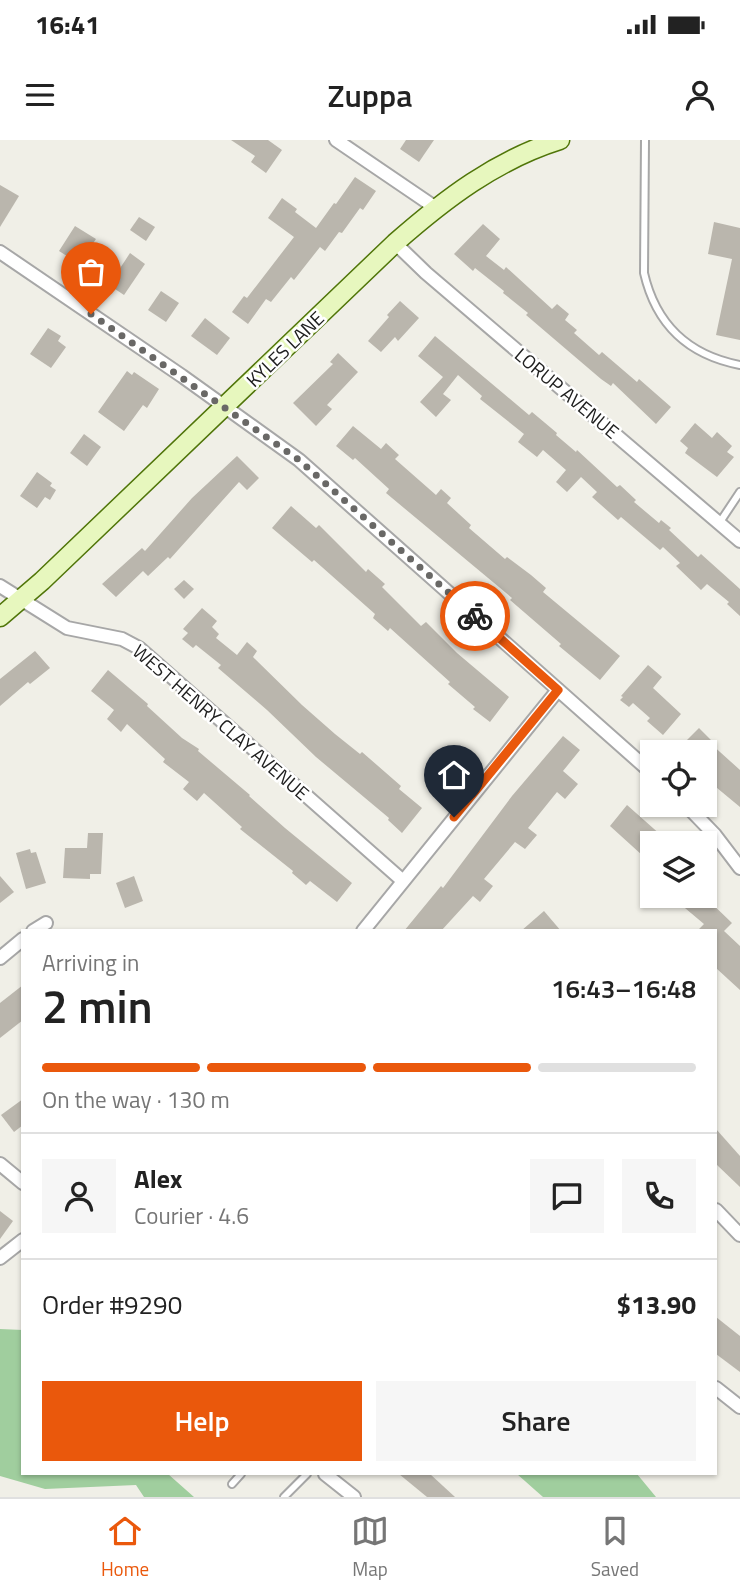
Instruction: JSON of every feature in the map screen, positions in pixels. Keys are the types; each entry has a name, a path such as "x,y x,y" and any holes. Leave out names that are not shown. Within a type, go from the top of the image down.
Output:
{"main road":[{"name":"KYLES LANE","path":"0,617 42,581 395,243 436,208 493,169 560,140"}],"street":[{"path":"336,140 436,208"},
{"name":"LORUP AVENUE","path":"395,243 426,273 740,541"},
{"path":"0,252 182,376 299,460 640,763"},
{"name":"WEST HENRY CLAY AVENUE","path":"0,586 67,628 122,639 139,648 403,881"},
{"path":"365,929 558,690"},
{"path":"698,817 740,868"},
{"path":"36,929 46,923"},
{"path":"0,958 21,941"},
{"path":"0,1164 21,1181"},
{"path":"717,1211 740,1235"},
{"path":"0,1258 21,1242"},
{"path":"717,1389 740,1408"},
{"path":"326,1475 354,1497"}],"lane":[{"path":"645,140 643,273 648,290 659,313 682,341 705,356 740,366"},
{"path":"719,523 740,492"},
{"path":"232,1484 240,1475"},
{"path":"284,1497 306,1475"}],"green space":[{"path":"0,1329 21,1330 21,1475 169,1475 194,1497 144,1497 136,1485 45,1489 0,1476"},
{"path":"518,1475 638,1475 656,1497 543,1497"}],"building":[{"path":"231,140 268,140 282,150 266,173 251,162 255,156"},
{"path":"406,140 434,140 419,162 400,149"},
{"path":"355,177 376,191 363,210 360,208 325,251 320,247 294,280 291,277 271,302 266,299 248,324 232,312 244,296 247,298 294,237 268,218 282,198 316,228"},
{"path":"0,185 19,196 0,227"},
{"path":"139,217 155,227 146,241 130,230"},
{"path":"714,222 740,228 740,340 716,335 732,259 708,254"},
{"path":"483,224 500,239 486,256 504,270 506,267 552,309 557,304 569,314 565,320 577,330 574,333 599,355 602,352 637,382 639,379 671,407 656,424 613,383 611,386 601,379 526,315 528,313 503,293 504,291 475,268 473,271 454,254"},
{"path":"75,226 96,239 89,249 94,252 91,256 96,259 89,270 59,251"},
{"path":"130,253 145,264 124,295 109,285"},
{"path":"161,291 179,303 166,322 148,310"},
{"path":"400,301 419,318 398,341 395,337 381,352 368,341"},
{"path":"205,318 230,338 217,355 191,336"},
{"path":"48,328 61,336 58,341 66,347 51,368 30,354"},
{"path":"435,336 529,415 532,412 617,487 620,485 636,500 634,502 659,523 661,520 671,528 669,530 698,557 701,554 740,589 740,616 727,604 729,602 707,584 701,590 676,566 680,563 663,547 660,550 621,517 618,520 592,497 597,492 581,477 567,492 556,482 566,470 543,450 537,457 518,442 524,434 480,399 482,396 458,375 443,394 451,400 436,417 420,402 443,377 418,356"},
{"path":"338,353 358,372 327,405 332,409 316,426 293,403 333,364 330,362"},
{"path":"127,371 132,375 134,372 159,389 147,408 143,405 124,431 98,412"},
{"path":"695,423 712,438 717,432 732,446 727,452 734,457 717,477 685,453 688,448 680,441"},
{"path":"353,426 381,449 386,443 399,455 395,459 436,495 441,489 451,498 447,503 471,525 469,528 505,559 507,557 531,575 546,588 543,592 620,656 600,680 559,646 561,644 510,600 512,598 386,493 389,489 355,458 353,460 336,446"},
{"path":"84,434 101,447 87,466 70,453"},
{"path":"237,456 259,478 247,490 239,482 170,559 168,557 148,576 143,571 116,597 102,584 142,548 145,551 192,498"},
{"path":"37,472 52,483 50,486 56,490 50,500 45,497 37,508 20,496"},
{"path":"291,506 316,528 319,525 366,572 368,569 385,584 382,587 421,626 426,622 457,653 509,697 490,722 473,709 475,707 448,684 450,682 390,628 388,631 373,618 375,614 314,560 312,562 272,528"},
{"path":"184,580 194,589 184,599 174,589"},
{"path":"202,608 217,621 212,627 219,634 216,638 237,655 247,642 257,651 253,657 302,705 360,754 362,752 422,808 402,833 389,818 316,757 218,668 221,665 196,645 193,648 182,639 188,633 183,629"},
{"path":"35,651 50,668 30,684 28,682 0,706 0,679"},
{"path":"648,665 662,677 653,688 681,714 663,735 647,721 650,718 633,703 629,707 620,700"},
{"path":"108,670 285,828 352,883 337,902 310,881 306,885 293,871 240,829 242,827 204,793 197,801 183,789 189,782 163,762 165,759 127,724 121,732 107,719 114,710 91,691"},
{"path":"699,728 711,740 687,740"},
{"path":"563,736 580,750 563,771 578,784 565,799 557,792 528,828 537,835 525,849 515,842 484,879 493,886 480,902 473,896 443,929 406,929 441,886 443,888 512,796"},
{"path":"717,749 740,770 740,807 717,788"},
{"path":"627,805 656,831 640,831 640,853 610,826"},
{"path":"88,833 103,833 101,874 90,874 90,879 63,878 65,848 87,848"},
{"path":"30,849 31,853 36,852 46,883 26,889 16,853"},
{"path":"0,876 14,892 0,903"},
{"path":"134,876 143,901 125,908 116,883"},
{"path":"685,908 716,908 732,923 724,931 740,946 740,990 717,969 717,929 699,929 704,924"},
{"path":"544,911 559,929 523,929"},
{"path":"21,987 21,1022 0,1038 0,1003"},
{"path":"21,1100 21,1127 14,1132 1,1115"},
{"path":"717,1130 740,1156 740,1187 717,1165"},
{"path":"0,1211 13,1221 0,1239"},
{"path":"717,1318 740,1336 740,1372 717,1355"},
{"path":"400,1475 431,1475 455,1497 427,1497"}],"way so far":[{"path":"91,314 299,460 475,616"}],"route":[{"path":"454,817 558,690 475,616"}]}
